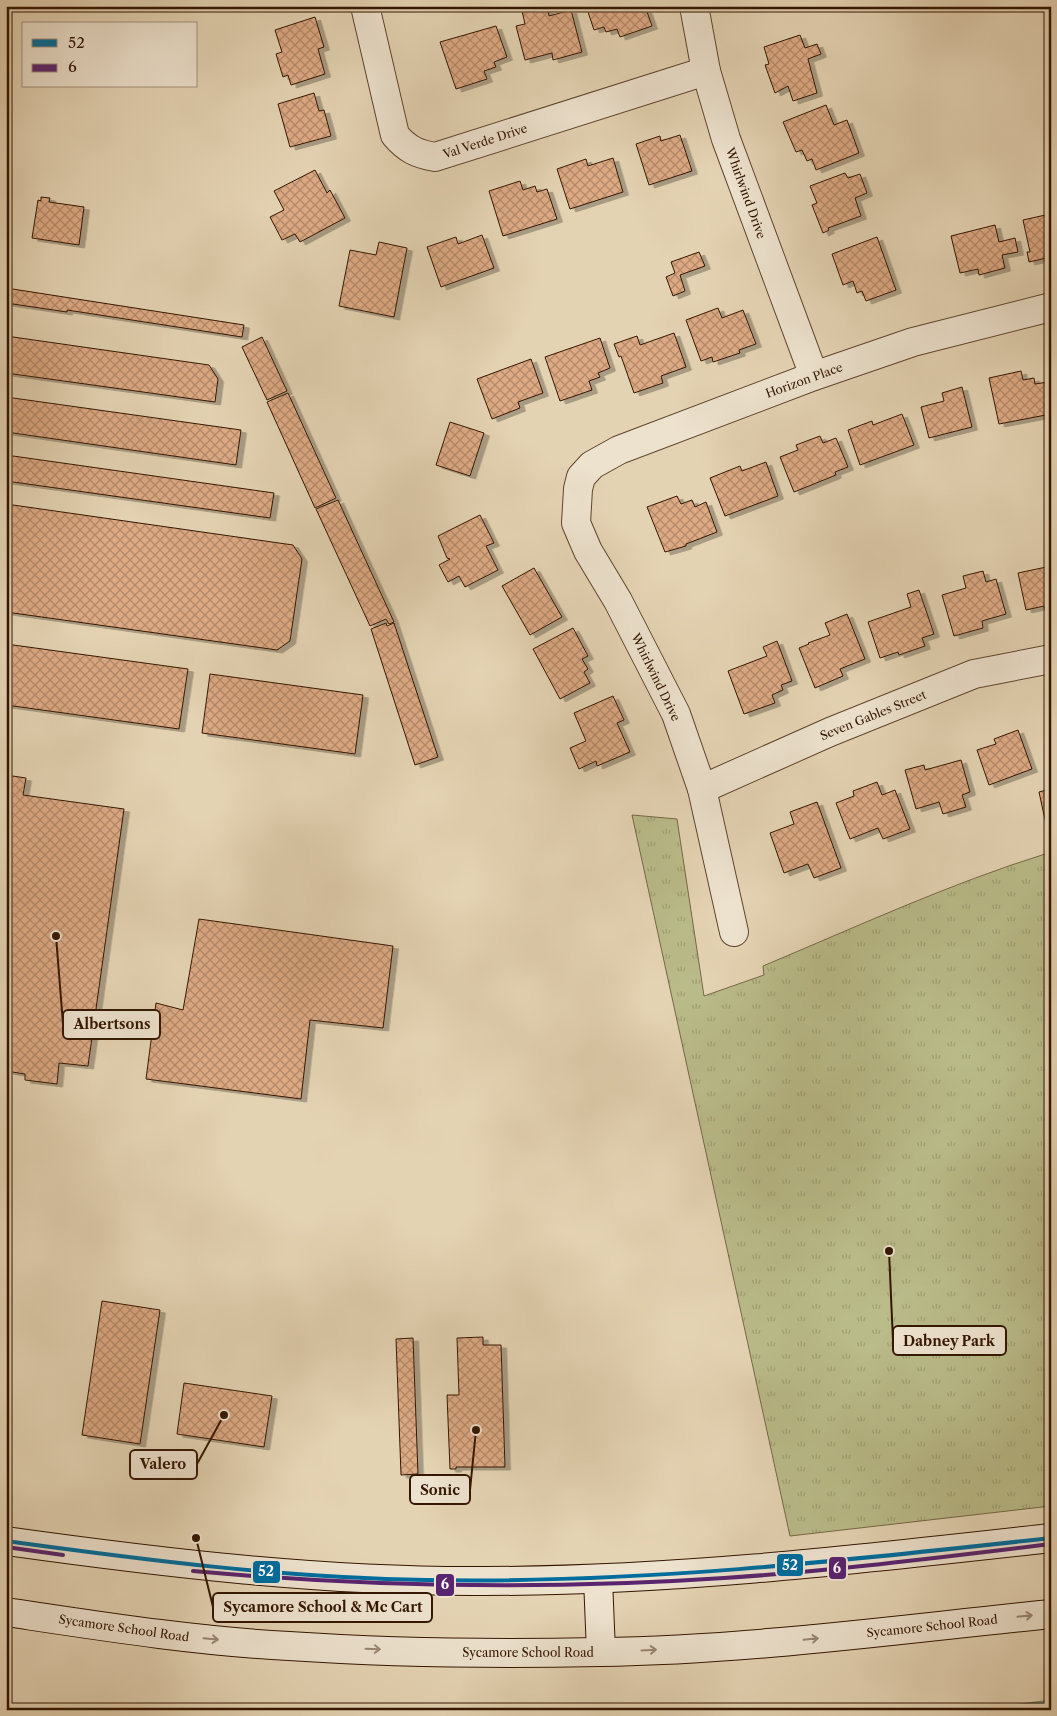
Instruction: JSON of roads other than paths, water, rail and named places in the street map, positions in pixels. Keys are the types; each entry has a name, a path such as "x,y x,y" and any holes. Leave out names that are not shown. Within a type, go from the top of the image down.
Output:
{"street":[{"name":"Val Verde Drive","path":"365,6 395,136 406,148 419,154 435,157 706,71"},
{"name":"Whirlwind Drive","path":"694,6 706,71 726,139 814,376"},
{"name":"Horizon Place","path":"578,490 581,476 592,465 620,450 814,376 913,342 1051,307"},
{"name":"Whirlwind Drive","path":"578,490 576,523 588,551 618,601 676,714 702,789 734,932"},
{"name":"Seven Gables Street","path":"702,789 830,732 974,674 1051,659"},
{"path":"6,1541 143,1559 260,1571 482,1582 598,1579 807,1565 1051,1538"},
{"path":"598,1579 600,1652"},
{"name":"Sycamore School Road","path":"6,1612 189,1637 288,1646 407,1650 600,1652 788,1641 1051,1614"}],"place":[{"name":"Albertsons","path":"56,936"},
{"name":"Dabney Park","path":"889,1251"},
{"name":"Valero","path":"224,1415"},
{"name":"Sonic","path":"476,1430"},
{"name":"Sycamore School & Mc Cart","path":"196,1538"}]}
